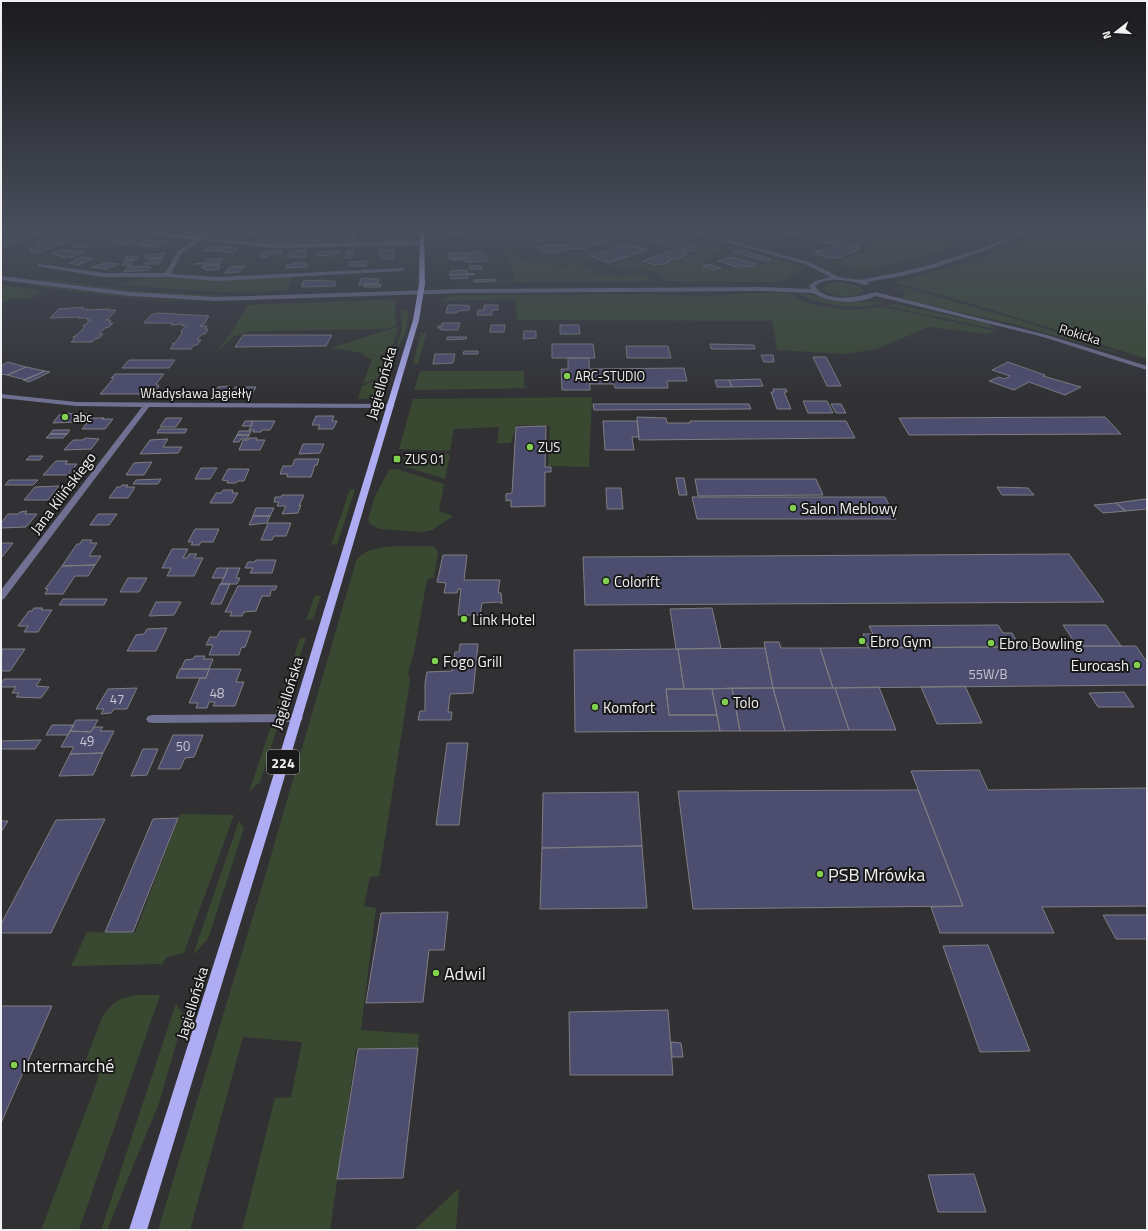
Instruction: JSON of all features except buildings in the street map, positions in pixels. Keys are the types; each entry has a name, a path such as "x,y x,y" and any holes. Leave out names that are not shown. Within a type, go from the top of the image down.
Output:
{"main road":[{"name":"Jagiellońska","path":"138,1230 297,718 416,320 422,287"}],"street":[{"path":"77,287 130,294 208,299 422,292 813,289 829,297 850,300 868,298 873,289 876,287"},
{"name":"Rokicka","path":"873,289 912,304"},
{"name":"Rokicka","path":"868,298 912,304 1035,333 1147,368"},
{"name":"Władysława Jagiełły","path":"1,396 69,404 391,406"},
{"name":"Jana Kilińskiego","path":"1,597 147,405"},
{"path":"152,719 297,718"}],"green space":[{"path":"1,287 19,287 44,291 31,299 13,298 1,303"},
{"path":"44,287 60,287 151,299 118,296"},
{"path":"97,287 112,287 148,292 237,296 189,297"},
{"path":"153,287 288,287 287,291 217,292"},
{"path":"823,287 860,287 863,292 853,296 837,296 823,289"},
{"path":"901,287 1022,321 1131,357 1021,326 902,299 905,294"},
{"path":"914,287 1147,287 1147,359 990,309"},
{"path":"798,292 837,301 884,302 864,307 841,306 808,298 799,294"},
{"path":"747,293 788,293 805,302 820,306 850,310 884,307 995,331 988,334 929,327 877,349 845,354 777,350 772,321 517,320 516,299 440,301 451,296 465,295 645,294 711,296"},
{"path":"151,299 205,301 183,301"},
{"path":"377,300 395,301 396,326 385,329 250,331 232,337 222,348 218,349 232,332 248,305"},
{"path":"894,304 986,323 996,328 886,306"},
{"path":"408,309 406,330 403,339 396,349 402,329 401,310"},
{"path":"397,327 398,330 388,358 365,354 388,359 384,370 385,375 363,384 372,359 363,355 364,353 331,348"},
{"path":"427,332 418,364 413,363 421,333"},
{"path":"420,371 524,371 524,387 533,388 414,390"},
{"path":"386,376 386,383 383,393 375,397 358,399 362,386"},
{"path":"592,397 589,467 548,466 550,426 516,425 511,443 497,443 499,427 454,429 450,451 399,449 413,399"},
{"path":"405,453 450,454 445,479 403,466"},
{"path":"397,469 444,484 439,511 453,516 432,530 423,532 380,529 370,524 368,520 374,498 389,470"},
{"path":"350,489 355,490 337,544 331,545"},
{"path":"391,546 434,546 438,552 434,577 427,580 414,652 408,673 410,681 379,876 370,877 364,906 376,908 361,1030 419,1034 418,1047 356,1049 330,1230 242,1230 275,1098 291,1097 302,1042 243,1037 190,1230 158,1230 266,873 356,561 370,550 380,548"},
{"path":"315,595 321,596 313,619 306,620"},
{"path":"300,638 306,638 296,668 290,669"},
{"path":"286,682 291,682 291,684 283,710 280,713 275,712"},
{"path":"272,723 277,723 278,725 260,782 249,792"},
{"path":"180,814 234,815 184,953 167,957 162,964 71,966 87,932 135,933"},
{"path":"239,821 244,828 208,939 193,955"},
{"path":"135,995 160,995 79,1230 41,1230 99,1076 83,1067 102,1017 113,1004 121,999"},
{"path":"176,1003 184,1017 159,1103 107,1230 101,1230"},
{"path":"459,1188 456,1230 414,1230"}],"place":[{"name":"ARC-STUDIO","path":"567,376"},
{"name":"abc","path":"65,417"},
{"name":"ZUS","path":"530,447"},
{"name":"ZUS 01","path":"397,459"},
{"name":"Salon Meblowy","path":"793,508"},
{"name":"Colorift","path":"606,581"},
{"name":"Link Hotel","path":"464,619"},
{"name":"Ebro Gym","path":"862,641"},
{"name":"Ebro Bowling","path":"991,643"},
{"name":"Fogo Grill","path":"435,661"},
{"name":"Eurocash","path":"1137,665"},
{"name":"Tolo","path":"725,702"},
{"name":"Komfort","path":"595,707"},
{"name":"PSB Mrówka","path":"820,874"},
{"name":"Adwil","path":"436,973"},
{"name":"Intermarché","path":"14,1065"}]}
